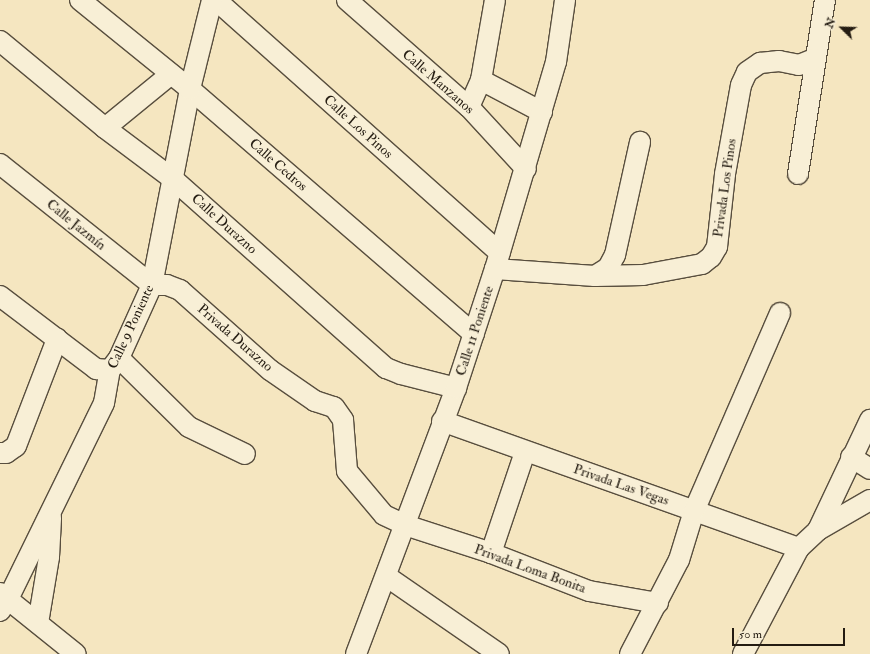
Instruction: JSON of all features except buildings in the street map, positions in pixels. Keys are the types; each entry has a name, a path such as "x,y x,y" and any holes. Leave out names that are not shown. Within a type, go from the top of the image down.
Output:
{"street":[{"name":"Calle Cedros","path":"80,0 190,89 474,334"},
{"name":"Calle 9 Poniente","path":"3,601 51,510 104,403 114,364 152,286 190,89 212,0"},
{"name":"Calle Los Pinos","path":"216,0 498,261"},
{"name":"Calle Manzanos","path":"347,0 469,107 526,169"},
{"path":"469,107 481,80 495,0"},
{"name":"Calle 11 Poniente","path":"356,654 442,421 456,388 498,261 556,62 565,0"},
{"path":"798,174 824,0"},
{"name":"Calle Durazno","path":"0,41 105,128 173,179 386,368 456,388"},
{"name":"Privada Los Pinos","path":"498,261 595,276 643,275 702,264 711,257 717,247 725,174 741,86 747,72 760,62 779,61 799,65 814,59"},
{"path":"105,128 171,74"},
{"path":"481,80 542,112"},
{"path":"595,276 608,268 615,255 640,142"},
{"name":"Calle Jazmín","path":"0,164 152,286"},
{"name":"Privada Durazno","path":"152,286 167,285 180,290 270,370 315,401 334,407 343,420 347,471 384,515 404,526"},
{"path":"0,296 96,369 114,364 189,428 244,454"},
{"path":"630,654 658,603 679,560 694,511 780,313"},
{"path":"0,453 6,453 16,446 57,339"},
{"path":"818,530 851,457 870,420"},
{"name":"Privada Las Vegas","path":"442,421 525,452 799,548"},
{"path":"490,554 525,452"},
{"path":"851,457 870,469"},
{"path":"743,654 799,548 818,530 870,500"},
{"path":"38,623 49,557 51,510"},
{"name":"Privada Loma Bonita","path":"404,526 490,554 589,591 658,603"},
{"path":"386,576 499,654"},
{"path":"3,601 38,623 56,647 76,654"}]}
